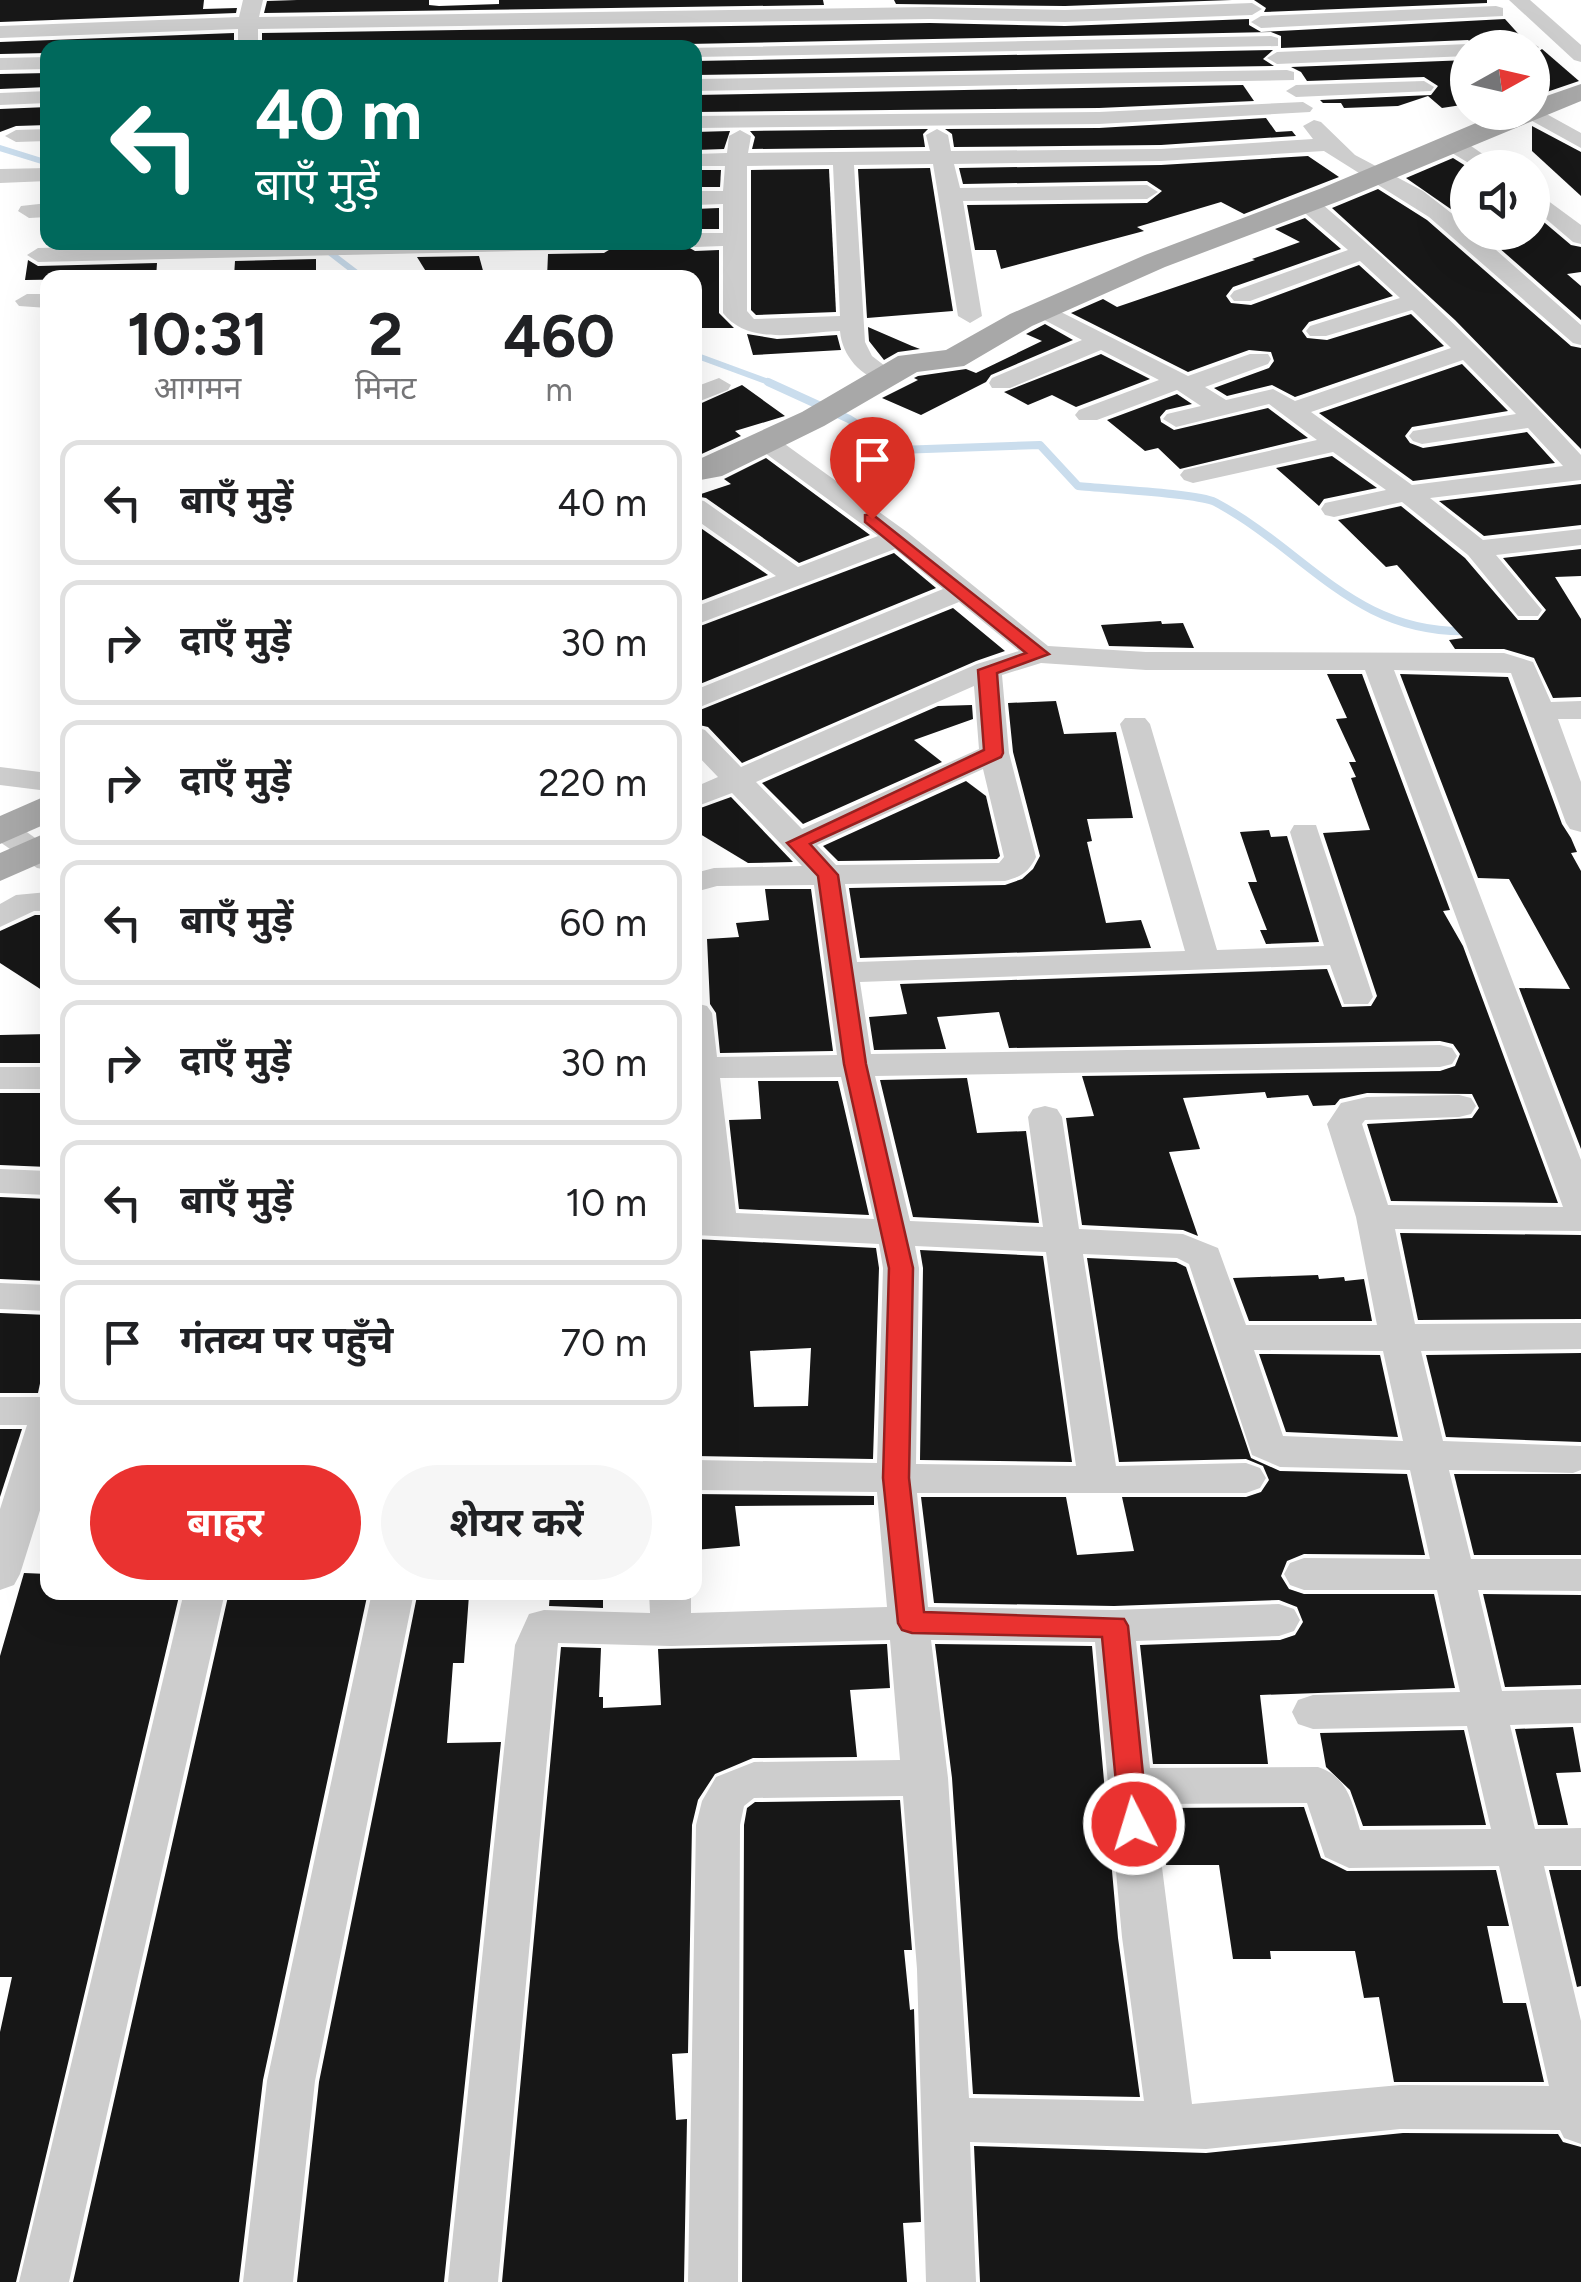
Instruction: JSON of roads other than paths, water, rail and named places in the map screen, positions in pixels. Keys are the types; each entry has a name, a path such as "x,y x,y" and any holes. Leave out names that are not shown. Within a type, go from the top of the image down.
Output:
{"main road":[{"path":"1550,80 1581,71"},
{"path":"1550,104 1581,92"},
{"path":"898,370 919,343 1039,284 1336,153 1450,114"},
{"path":"702,474 813,419 898,370 953,359 1043,310 1155,261 1482,130"},
{"path":"22,848 40,820"}],"street":[{"path":"248,40 252,0"},
{"path":"1519,0 1581,56"},
{"path":"0,32 744,8 929,6 1065,16 1274,51 1424,86"},
{"path":"929,6 936,82 933,119 951,196 953,325"},
{"path":"744,8 740,49 742,122 734,197 735,313 740,320 760,327 852,323"},
{"path":"702,85 936,82 1274,51 1496,12"},
{"path":"702,50 932,46 1450,50"},
{"path":"702,122 1099,118 1274,51"},
{"path":"1274,51 1336,153 1410,192 1457,228 1581,338"},
{"path":"0,64 40,63"},
{"path":"0,99 40,97"},
{"path":"1550,124 1581,142"},
{"path":"16,136 40,135"},
{"path":"1450,142 1463,150"},
{"path":"702,160 1336,153"},
{"path":"1182,154 1187,177"},
{"path":"843,157 855,352 898,370"},
{"path":"0,176 40,174"},
{"path":"951,196 1147,192"},
{"path":"702,198 734,197"},
{"path":"1307,203 1416,301 1535,419 1581,472"},
{"path":"1550,210 1581,237"},
{"path":"702,240 735,239"},
{"path":"38,255 344,250"},
{"path":"1242,296 1365,252"},
{"path":"1318,331 1416,301"},
{"path":"1043,310 1183,383 1222,408"},
{"path":"1000,383 1104,340"},
{"path":"1176,419 1222,408 1349,394 1465,351"},
{"path":"1088,415 1260,359"},
{"path":"1229,370 1283,403 1408,493 1477,549 1528,610"},
{"path":"702,393 719,385"},
{"path":"1422,436 1535,419"},
{"path":"766,442 898,538 1040,654"},
{"path":"1193,475 1339,444"},
{"path":"1334,510 1408,493 1581,472"},
{"path":"702,512 796,578"},
{"path":"1477,549 1581,536"},
{"path":"702,613 898,538"},
{"path":"702,697 961,591"},
{"path":"702,795 987,670 1040,654 1146,661 1515,663 1522,668 1540,711 1581,823"},
{"path":"1377,663 1581,1207"},
{"path":"702,881 993,874 1016,866 1020,857 994,753 987,670"},
{"path":"1540,711 1581,710"},
{"path":"1136,724 1203,958"},
{"path":"702,743 828,875 855,1064 901,1268 896,1478 926,1778 940,1969 951,2282"},
{"path":"797,843 994,753"},
{"path":"0,776 40,781"},
{"path":"1305,832 1356,997"},
{"path":"0,917 26,902 40,901"},
{"path":"842,973 1343,954"},
{"path":"702,1068 1440,1056"},
{"path":"0,1078 40,1078"},
{"path":"944,2119 1206,2127 1400,2107 1579,2115 1374,1217 1344,1124 1346,1116 1367,1108 1459,1106"},
{"path":"1045,1116 1098,1481"},
{"path":"702,1126 707,1223 1182,1246 1206,1258 1266,1445 1280,1453 1574,1458"},
{"path":"0,1182 40,1183"},
{"path":"1374,1217 1581,1218"},
{"path":"0,1296 40,1298"},
{"path":"1250,1337 1581,1336"},
{"path":"0,1411 40,1411"},
{"path":"0,1574 21,1527 40,1451"},
{"path":"702,1475 1098,1481 1246,1478"},
{"path":"1304,1574 1581,1575"},
{"path":"44,2282 203,1600"},
{"path":"268,2282 291,2080 390,1600"},
{"path":"473,2282 536,1645 544,1626 671,1611 912,1623 1114,1626 1279,1620"},
{"path":"1114,1626 1145,1937 1171,2124"},
{"path":"1313,1712 1581,1706"},
{"path":"713,2282 718,1825 722,1799 736,1783 754,1780 926,1778"},
{"path":"1130,1786 1310,1783 1325,1791 1345,1848 1581,1847"}],"waterway":[{"path":"0,148 40,160"},
{"path":"327,250 353,270"},
{"path":"702,358 774,384"},
{"path":"768,382 849,419 898,450 1040,445 1078,486 1215,502 1363,605 1430,629 1470,631"}]}
